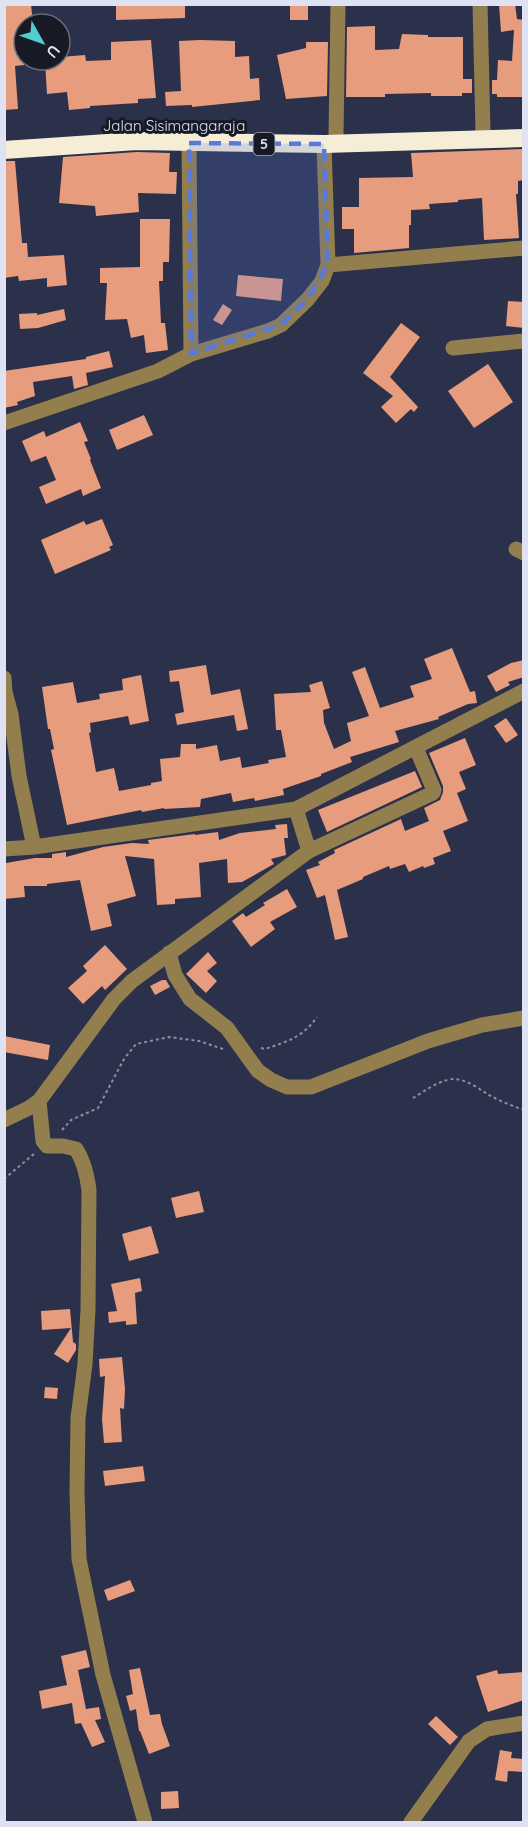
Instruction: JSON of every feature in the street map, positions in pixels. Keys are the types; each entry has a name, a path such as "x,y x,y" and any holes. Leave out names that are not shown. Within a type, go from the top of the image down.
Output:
{"highway":[{"name":"Jalan Sisimangaraja","path":"4,142 136,134 330,140 524,132"},
{"name":"Jalan Sisimangaraja","path":"4,150 137,141 189,143 524,138"}],"street":[{"path":"4,423 158,371 191,354 268,331 281,325 308,299 322,281 328,265 330,140 338,4"},
{"path":"480,4 483,132"},
{"path":"189,143 191,354"},
{"path":"328,265 524,248"},
{"path":"453,348 524,341"},
{"path":"5,687 11,714 12,776 34,847"},
{"path":"4,849 34,847 296,809 524,691"},
{"path":"4,1120 39,1101 114,999 132,981 309,851 433,793 434,790 416,748"},
{"path":"296,809 309,851"},
{"path":"170,953 175,975 193,1003 227,1028 258,1071 287,1087 311,1088 428,1041 482,1025 524,1018"},
{"path":"39,1101 41,1135 45,1145 76,1149 81,1156 89,1190 88,1308 85,1364 78,1418 79,1558 103,1675 145,1822"},
{"path":"411,1822 469,1741 487,1729 524,1723"}],"path":[{"path":"4,1179 72,1120 98,1108 124,1059 136,1044 169,1037 199,1041 218,1049 265,1048 298,1036 308,1029 316,1017"},
{"path":"413,1098 428,1088 458,1079 524,1110"}],"highlighted area":[{"path":"189,143 324,144 328,265 308,299 281,325 191,354"}],"building":[{"path":"4,4 31,4 32,12 12,12 12,72 15,72 18,109 4,110"},
{"path":"116,4 185,4 185,18 116,20"},
{"path":"290,4 308,4 308,20 290,20"},
{"path":"499,4 515,4 517,19 524,20 524,97 497,97 497,94 492,94 492,80 497,80 498,60 512,61 514,30 501,32"},
{"path":"375,26 375,50 399,49 402,34 463,37 463,79 472,79 472,93 462,93 462,96 431,96 431,93 385,94 385,97 346,97 347,27"},
{"path":"151,40 156,98 138,99 138,103 90,106 90,108 69,110 67,92 47,94 46,72 72,72 72,56 85,55 86,61 111,60 111,42"},
{"path":"179,41 235,41 235,57 249,56 250,79 259,78 260,100 192,107 192,105 166,106 165,92 181,91"},
{"path":"306,42 328,42 327,96 286,99 277,55 306,48"},
{"path":"524,149 524,180 518,181 518,194 516,194 519,238 484,240 482,198 458,200 458,202 429,204 430,209 411,210 409,248 354,253 354,229 342,229 342,207 359,207 359,178 413,177 411,153"},
{"path":"137,152 170,153 169,172 177,172 176,194 138,193 139,212 96,216 95,206 59,203 63,157"},
{"path":"4,161 15,161 22,243 27,243 28,257 64,255 67,285 47,287 47,278 19,281 18,276 4,278"},
{"path":"140,219 170,219 169,262 163,262 163,281 159,281 161,323 165,323 168,350 146,353 144,335 131,338 127,319 105,320 107,283 100,283 100,268 140,267"},
{"path":"238,275 283,279 281,301 236,296"},
{"path":"508,301 524,302 524,328 506,326"},
{"path":"223,304 232,310 222,325 213,320"},
{"path":"64,309 66,320 38,328 20,329 19,314 37,313 37,315"},
{"path":"401,323 420,337 390,377 418,407 414,412 411,409 396,423 381,407 393,396 363,373"},
{"path":"109,351 113,367 86,373 88,385 74,389 72,376 33,382 35,396 17,402 18,405 4,408 4,371 86,359 86,357"},
{"path":"488,364 513,402 474,428 448,391"},
{"path":"144,415 153,435 117,450 109,430"},
{"path":"80,422 88,441 84,442 101,488 83,496 81,489 46,504 39,487 56,480 46,456 31,462 22,441 44,431 46,437"},
{"path":"102,519 113,545 109,547 111,550 55,574 41,540 84,521 86,525"},
{"path":"452,648 470,692 475,691 477,703 468,704 438,717 439,719 395,731 399,742 350,757 352,762 283,789 284,795 255,801 254,798 233,802 231,793 201,799 200,807 164,808 142,812 141,810 67,825 51,750 54,749 50,729 48,729 42,687 73,682 77,703 100,699 99,694 123,690 122,679 141,675 149,721 130,725 128,716 90,723 91,732 89,733 96,772 114,768 119,791 162,781 160,759 180,757 181,744 196,744 196,749 217,745 220,761 240,757 242,768 286,757 281,730 276,730 274,694 311,692 309,685 322,681 330,708 323,710 324,723 334,749 351,741 347,723 369,716 352,672 365,667 380,708 414,697 410,686 432,679 424,659"},
{"path":"524,660 524,677 508,682 510,685 496,692 487,676 511,663"},
{"path":"206,665 211,695 240,689 248,729 237,731 234,715 177,725 175,714 184,712 179,681 170,682 169,671"},
{"path":"506,718 518,735 506,743 494,726"},
{"path":"465,738 476,765 459,772 466,789 457,793 468,821 443,831 451,851 433,858 435,864 424,868 423,866 409,872 405,864 390,869 389,866 337,890 348,937 335,940 325,895 317,898 306,870 320,865 318,862 335,853 334,850 401,819 405,831 429,821 424,808 440,800 443,786 429,753"},
{"path":"415,771 422,787 327,832 318,810"},
{"path":"287,824 288,838 284,838 286,855 271,859 274,864 242,882 228,883 227,859 199,863 201,897 175,899 175,904 157,905 154,859 125,856 136,896 107,904 112,926 91,931 80,880 47,884 47,886 24,886 25,897 4,899 4,866 6,863 35,858 52,858 52,854 66,852 66,857 103,847 132,843 149,844 148,840 195,834 218,832 219,840 240,833 276,829 275,825"},
{"path":"287,889 297,907 270,922 275,929 251,947 232,921 243,913 246,917 265,905 263,903"},
{"path":"105,945 127,969 105,990 102,986 83,1004 68,988 87,971 83,966"},
{"path":"208,952 217,963 207,971 217,981 206,993 186,974"},
{"path":"166,980 170,987 155,995 150,986"},
{"path":"4,1036 50,1045 48,1060 4,1052"},
{"path":"199,1191 204,1212 176,1218 171,1198"},
{"path":"151,1226 159,1253 129,1261 122,1234"},
{"path":"140,1278 142,1291 135,1293 137,1324 126,1325 126,1321 109,1323 108,1312 117,1311 111,1284"},
{"path":"70,1309 73,1342 76,1344 76,1350 68,1363 54,1354 71,1328 42,1330 41,1311"},
{"path":"122,1357 125,1389 124,1409 120,1408 122,1442 104,1443 102,1419 105,1376 100,1377 99,1359"},
{"path":"45,1387 58,1388 57,1399 44,1398"},
{"path":"143,1466 145,1481 105,1486 103,1471"},
{"path":"130,1580 135,1591 108,1601 104,1590"},
{"path":"86,1650 90,1667 78,1670 86,1709 99,1707 101,1719 95,1720 105,1742 92,1747 81,1723 75,1724 72,1703 42,1709 39,1691 67,1685 61,1656"},
{"path":"140,1668 150,1715 160,1714 170,1746 149,1754 139,1731 136,1709 130,1711 126,1696 133,1694 129,1670"},
{"path":"497,1670 498,1674 524,1672 524,1700 488,1712 476,1676"},
{"path":"436,1716 458,1737 450,1745 428,1724"},
{"path":"500,1750 512,1752 511,1758 524,1759 524,1772 508,1771 507,1782 495,1780"},
{"path":"178,1791 179,1808 161,1809 161,1792"}]}
